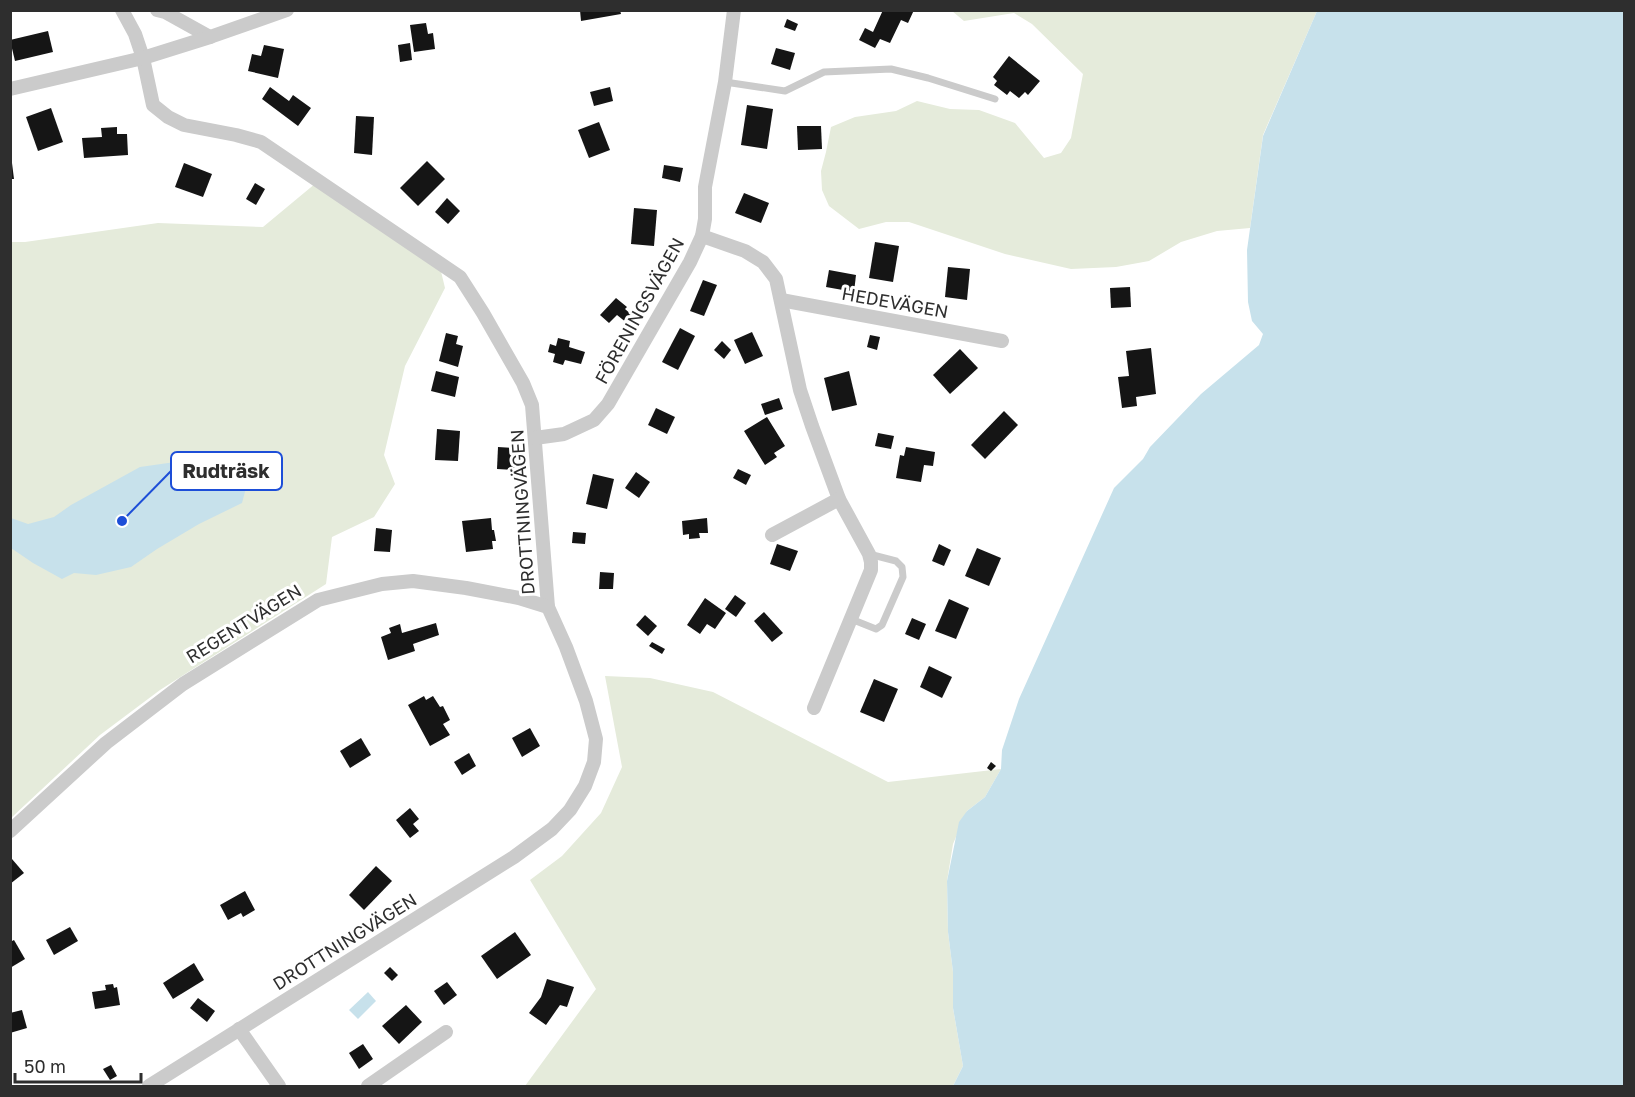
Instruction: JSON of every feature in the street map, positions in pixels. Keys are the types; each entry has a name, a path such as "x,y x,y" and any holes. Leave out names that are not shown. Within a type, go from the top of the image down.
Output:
{"street":[{"name":"DROTTNINGVÄGEN","path":"122,10 135,34 143,58 153,105 168,117 184,125 261,142 460,277 523,383 532,405 548,606 582,690 596,739 594,762 585,786 570,810 552,829 514,857 149,1086"},
{"path":"157,10 165,12 210,37"},
{"path":"10,89 143,58 287,10"},
{"name":"FÖRENINGSVÄGEN","path":"535,438 564,434 594,420 608,404 676,288 702,236 705,219 705,188 725,82 734,10"},
{"path":"702,236 745,251 763,262 776,279 800,390 839,499 869,554 871,562 871,570 814,708"},
{"name":"HEDEVÄGEN","path":"781,300 1002,341"},
{"path":"772,535 839,499"},
{"name":"REGENTVÄGEN","path":"10,831 106,743 166,697 229,654 318,600 382,584 413,581 466,588 548,606"},
{"path":"238,1029 279,1086"},
{"path":"368,1086 446,1032"}],"lane":[{"path":"725,82 785,91 824,72 891,69 995,99"},
{"path":"851,619 876,629 882,625 903,577 902,567 896,561 869,554"}],"green space":[{"path":"952,11 1317,11 1263,135 1250,228 1217,231 1181,242 1149,261 1116,267 1071,269 1005,254 909,222 886,222 859,229 829,206 822,190 821,171 831,127 855,117 896,111 917,101 950,109 979,110 1015,123 1044,158 1061,153 1071,138 1083,74 1032,24 1014,13 964,21"},
{"path":"322,178 438,259 445,288 405,366 384,455 395,484 374,517 332,537 326,584 160,690 100,735 11,818 11,242 158,223 263,227"},
{"path":"605,676 650,678 713,692 888,782 1001,769 985,797 967,811 953,844 947,881 953,1008 963,1066 953,1086 525,1086 596,989 530,880 562,856 601,813 622,767"}],"water":[{"path":"1317,11 1624,11 1624,1086 953,1086 963,1066 953,1008 947,881 959,822 967,811 985,797 1001,769 1002,750 1019,699 1114,488 1201,394 1259,345 1263,334 1252,321 1248,302 1247,250 1263,136"},
{"path":"212,460 243,471 246,488 242,503 199,524 131,567 96,575 74,573 62,579 11,548 11,518 28,524 54,517 71,505 140,467 182,461"},
{"path":"368,992 376,1001 358,1019 349,1010"}],"building":[{"path":"580,10 620,10 621,14 581,21"},
{"path":"883,10 914,10 908,23 901,20 890,43 880,39 875,48 859,40 865,28 873,32"},
{"path":"787,19 798,24 795,31 784,27"},
{"path":"426,23 428,34 433,33 435,49 414,52 410,25"},
{"path":"48,31 53,52 15,61 10,40"},
{"path":"410,43 412,60 400,62 398,45"},
{"path":"264,45 284,49 278,78 248,71 252,54 261,56"},
{"path":"776,48 795,53 790,70 771,64"},
{"path":"1009,56 1040,81 1028,95 1025,92 1019,98 1010,91 1007,95 994,85 997,81 993,77"},
{"path":"270,87 289,101 293,95 311,108 298,126 262,99"},
{"path":"610,87 613,101 594,106 590,92"},
{"path":"747,105 773,109 767,149 741,145"},
{"path":"51,108 63,142 38,151 26,117"},
{"path":"356,116 374,117 372,155 354,153"},
{"path":"599,122 610,150 589,158 578,130"},
{"path":"797,126 821,126 822,149 798,150"},
{"path":"117,127 117,134 127,134 128,155 84,158 82,138 102,137 101,128"},
{"path":"427,161 445,179 418,206 400,188"},
{"path":"12,163 14,179 10,179 10,164"},
{"path":"184,163 212,174 203,197 175,187"},
{"path":"664,165 683,168 680,182 662,178"},
{"path":"255,183 265,189 256,205 246,199"},
{"path":"744,193 769,203 761,223 735,213"},
{"path":"447,198 460,211 448,224 435,212"},
{"path":"634,208 657,210 654,246 631,244"},
{"path":"875,242 899,246 893,282 869,278"},
{"path":"948,267 970,269 967,300 945,297"},
{"path":"829,270 856,275 854,292 826,287"},
{"path":"703,280 717,285 704,316 690,311"},
{"path":"1130,287 1131,307 1111,308 1110,288"},
{"path":"616,298 627,307 625,309 633,316 627,323 617,315 609,323 600,315"},
{"path":"680,328 695,336 678,370 662,362"},
{"path":"752,332 763,356 745,364 734,340"},
{"path":"446,333 458,336 456,344 463,346 458,367 439,361"},
{"path":"870,335 880,337 877,350 867,347"},
{"path":"558,338 570,341 569,347 585,352 581,364 565,360 563,365 553,362 555,354 548,352 550,344 556,346"},
{"path":"722,341 731,350 724,359 714,350"},
{"path":"1151,348 1156,394 1136,397 1137,406 1122,408 1118,377 1129,376 1126,351"},
{"path":"960,349 978,368 950,394 933,375"},
{"path":"436,371 459,377 455,397 431,391"},
{"path":"849,371 857,405 832,411 824,378"},
{"path":"779,398 783,409 765,415 761,404"},
{"path":"656,408 675,417 667,434 648,425"},
{"path":"1004,411 1018,425 985,459 971,445"},
{"path":"767,417 785,446 774,453 777,457 765,465 744,431"},
{"path":"437,429 460,431 458,461 435,460"},
{"path":"878,433 894,436 891,449 875,446"},
{"path":"498,447 517,448 516,470 497,469"},
{"path":"906,447 935,452 933,466 924,465 921,482 896,478 900,455 904,456"},
{"path":"738,469 751,475 746,485 733,478"},
{"path":"636,472 650,482 639,498 625,488"},
{"path":"593,474 614,479 607,509 586,504"},
{"path":"491,518 496,541 492,541 493,549 466,552 462,521"},
{"path":"707,518 708,533 699,533 700,538 689,539 689,534 683,535 682,521"},
{"path":"376,528 392,530 390,552 374,551"},
{"path":"573,532 586,533 585,544 572,543"},
{"path":"777,544 798,551 790,571 770,564"},
{"path":"939,544 951,550 944,566 932,561"},
{"path":"977,548 1001,558 989,586 965,576"},
{"path":"600,572 614,573 613,589 599,589"},
{"path":"735,595 746,603 736,617 725,609"},
{"path":"705,598 726,613 715,629 707,624 700,634 687,625"},
{"path":"949,599 969,608 956,639 935,631"},
{"path":"764,612 783,633 772,642 754,621"},
{"path":"645,615 657,626 648,636 636,625"},
{"path":"912,618 926,624 919,640 905,634"},
{"path":"436,623 439,635 413,644 415,651 388,660 381,637 391,633 389,628 400,624 402,633"},
{"path":"652,642 665,649 662,654 649,646"},
{"path":"929,666 952,677 942,698 920,687"},
{"path":"874,679 898,689 884,722 860,712"},
{"path":"424,696 426,700 433,696 440,707 443,706 450,720 443,724 450,735 430,746 408,705"},
{"path":"530,728 540,746 522,757 512,738"},
{"path":"361,738 371,755 350,768 340,751"},
{"path":"469,753 476,766 462,775 454,762"},
{"path":"991,762 996,766 991,771 987,768"},
{"path":"410,808 419,819 413,824 419,831 410,838 396,820"},
{"path":"12,859 24,873 10,884 10,861"},
{"path":"376,866 392,881 364,910 349,895"},
{"path":"245,891 255,910 243,917 241,913 228,920 220,905"},
{"path":"70,927 78,941 54,955 46,940"},
{"path":"515,932 531,955 497,979 481,956"},
{"path":"14,940 25,959 10,968 10,942"},
{"path":"194,963 204,980 173,999 163,983"},
{"path":"390,967 398,975 392,981 384,973"},
{"path":"547,979 574,987 567,1007 560,1005 546,1025 529,1013 541,997"},
{"path":"447,982 457,995 444,1005 434,991"},
{"path":"113,984 114,988 117,987 120,1005 95,1009 92,992 106,990 105,985"},
{"path":"198,998 215,1011 207,1022 190,1008"},
{"path":"406,1005 422,1022 399,1044 382,1026"},
{"path":"22,1010 27,1028 10,1033 10,1013"},
{"path":"363,1044 373,1059 359,1069 349,1053"},
{"path":"111,1065 117,1076 110,1080 103,1069"}],"place":[{"name":"Rudträsk","path":"122,521"}]}
